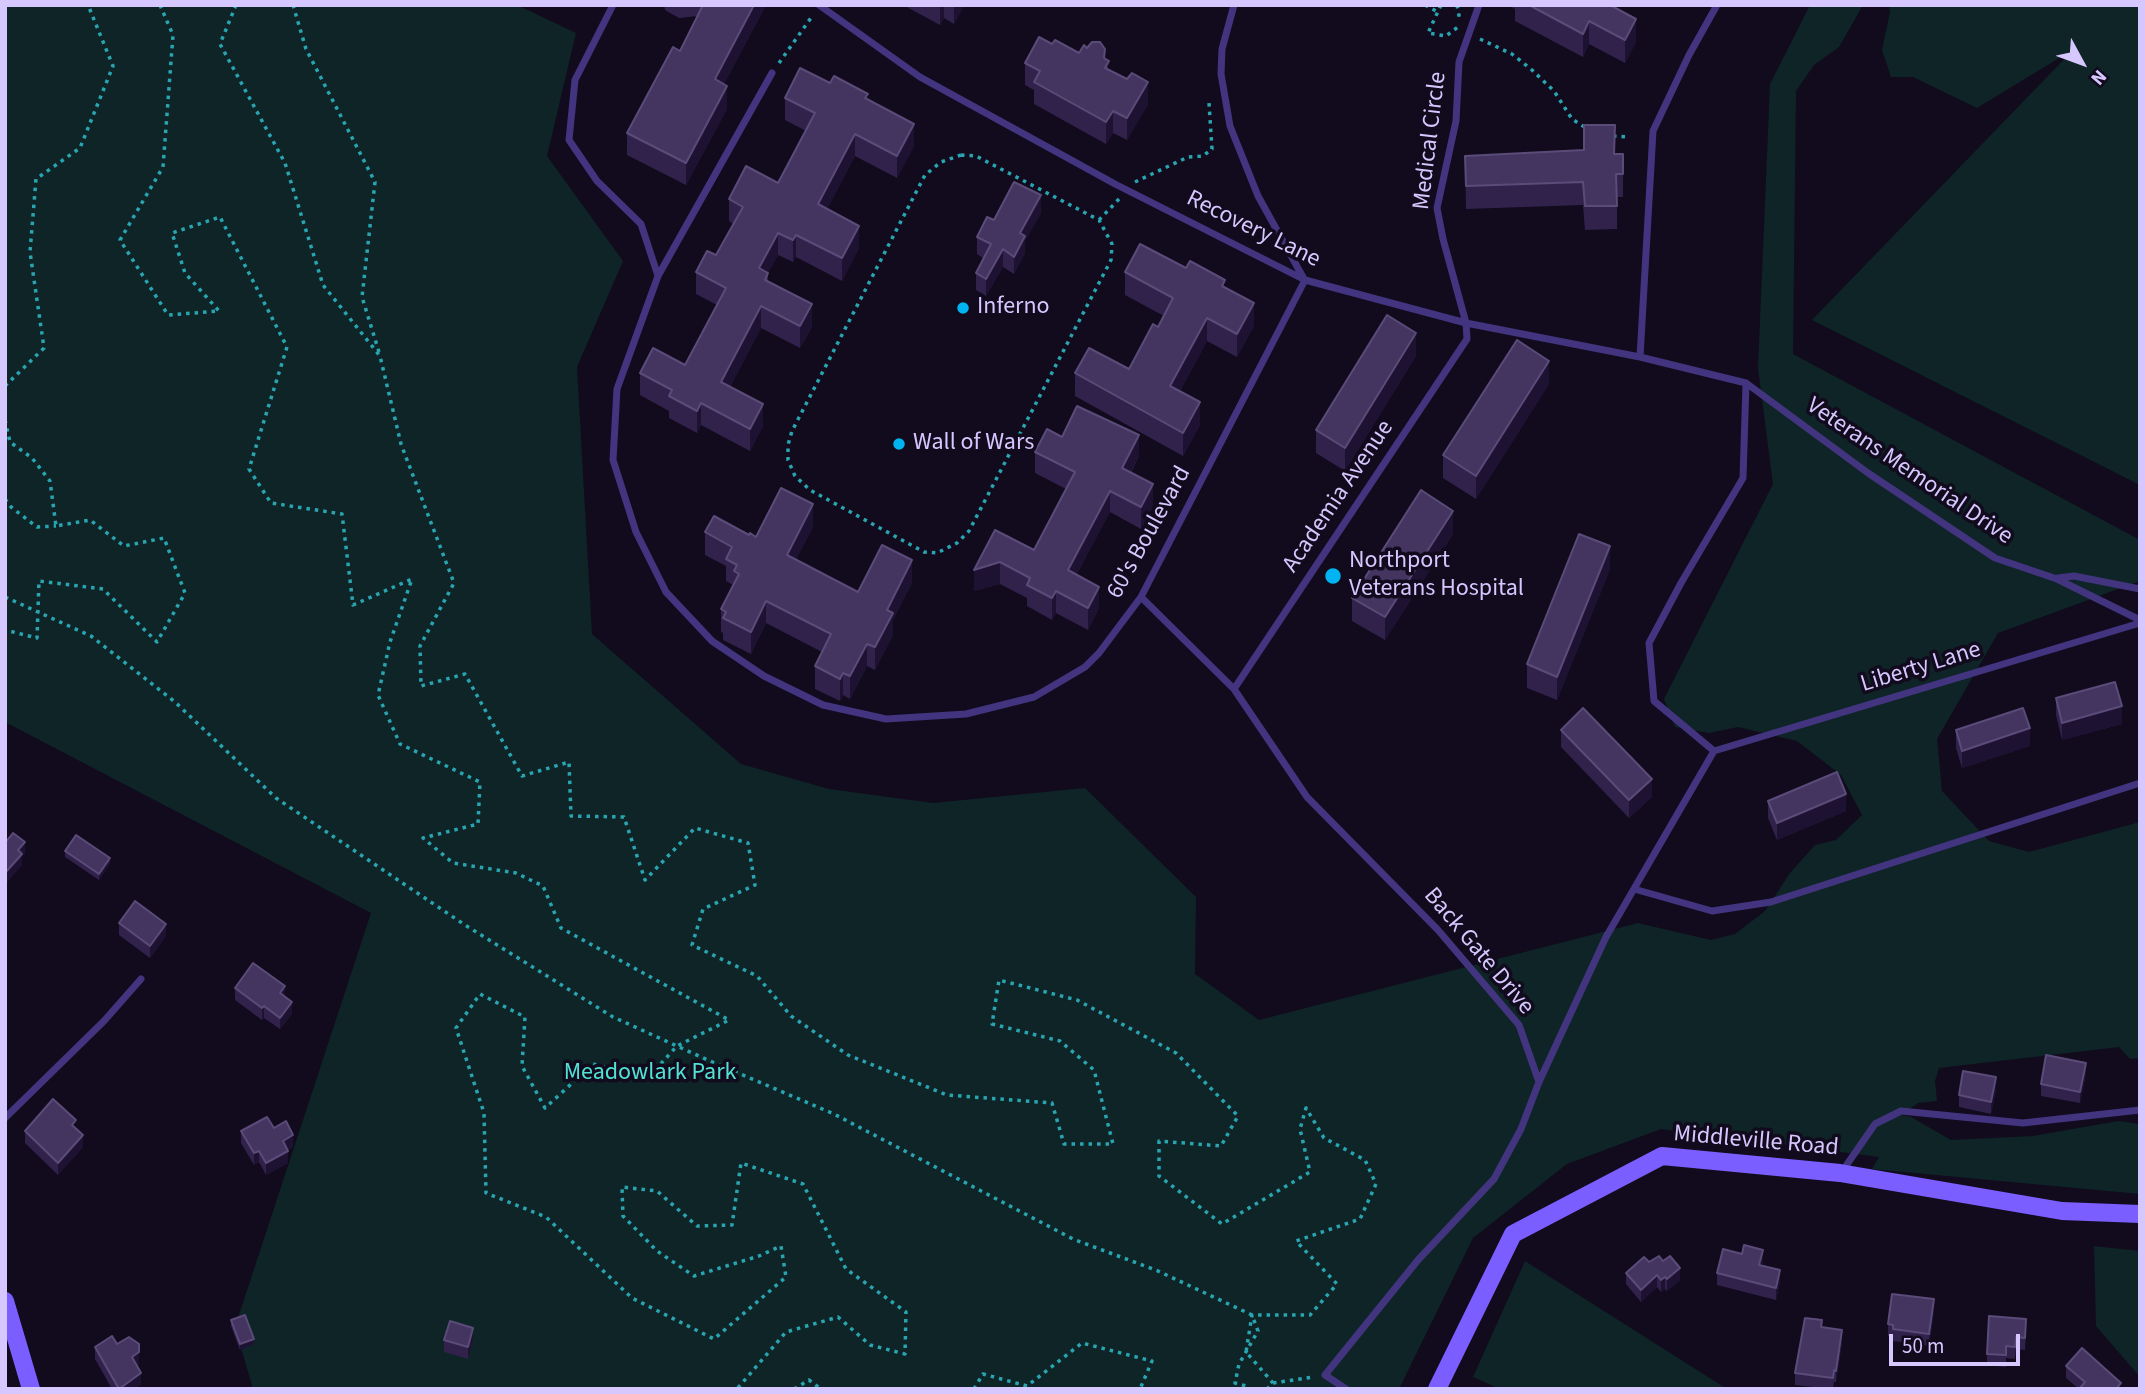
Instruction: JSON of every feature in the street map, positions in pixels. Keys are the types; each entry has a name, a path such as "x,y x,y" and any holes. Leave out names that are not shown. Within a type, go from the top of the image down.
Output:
{"street":[{"name":"Middleville Road","path":"1437,1389 1513,1234 1661,1156 1840,1173 2062,1211 2140,1214"},
{"path":"5,1301 31,1389"}],"lane":[{"path":"613,5 575,80 569,140 597,181 641,224 658,276"},
{"path":"1234,5 1225,33 1221,74 1230,126 1258,196 1305,280"},
{"name":"Medical Circle","path":"1466,323 1437,208 1456,121 1459,62 1479,5"},
{"path":"1640,357 1653,131 1689,55 1717,5"},
{"name":"Recovery Lane","path":"819,6 895,61 1127,190 1305,280 1466,323 1640,357 1746,383"},
{"name":"60's Boulevard","path":"772,74 658,276 617,389 613,460 636,532 666,592 712,641 754,669 823,705 886,719 966,714 1034,697 1085,667 1099,653 1141,597 1305,280"},
{"name":"Academia Avenue","path":"1234,689 1467,339 1466,323"},
{"path":"1346,1389 1325,1375 1418,1260 1494,1178 1521,1129 1539,1082 1606,937 1714,751 1654,701 1648,643 1744,478 1746,383"},
{"name":"Veterans Memorial Drive","path":"1746,383 1868,474 1995,558 2057,579 2140,622"},
{"name":"Veterans Memorial Drive","path":"2057,579 2074,576 2140,589"},
{"name":"Back Gate Drive","path":"1141,597 1234,689 1307,797 1438,930 1519,1025 1539,1082"},
{"name":"Liberty Lane","path":"1714,751 2140,622"},
{"path":"1634,889 1712,911 1771,902 2140,783"},
{"path":"5,1118 104,1021 141,979"},
{"path":"1840,1173 1875,1124 1901,1111 2023,1123 2140,1110"}],"path":[{"path":"5,386 44,348 30,252 36,179 80,148 113,66 88,5"},
{"path":"160,5 173,35 163,167 121,240 168,315 219,311 185,273 172,233 220,217 287,347 248,469 271,503 342,514 353,605 412,579 390,642 377,695 400,744 480,782 478,824 423,838 453,863 516,873 543,886 561,928 729,1020 677,1045 647,1079 593,1064 545,1108 522,1066 525,1017 480,994 456,1028 484,1113 486,1193 546,1217 632,1298 714,1339 786,1277 780,1246 760,1256 694,1276 657,1251 623,1216 622,1187 657,1191 697,1226 732,1225 740,1163 803,1184 846,1269 906,1312 905,1354 870,1345 838,1317 786,1332 737,1389"},
{"path":"236,5 220,44 285,163 323,285 380,356"},
{"path":"5,597 91,636 176,702 276,798 466,925 614,1017 834,1114 1073,1238 1158,1271 1252,1315 1310,1315 1337,1284 1296,1241 1360,1219 1376,1184 1365,1160 1324,1138 1306,1108 1300,1129 1310,1172 1222,1224 1159,1176 1159,1141 1221,1146 1238,1116 1176,1053 1077,1000 999,980 992,1024 1060,1041 1094,1070 1113,1144 1064,1144 1052,1102 947,1095 848,1055 791,1016 757,976 692,944 703,909 755,885 748,844 695,828 645,880 624,817 570,816 569,762 522,776 465,674 421,686 420,646 454,583 401,443 380,356 362,297 375,182 306,49 293,5"},
{"path":"1425,5 1438,12"},
{"path":"1441,5 1428,33 1446,36 1461,25 1457,5"},
{"path":"772,74 819,6"},
{"path":"1480,39 1512,54 1532,70 1553,92 1572,119 1589,130"},
{"path":"1099,220 1137,180 1188,157 1203,156 1212,149 1209,103"},
{"path":"1607,136 1627,137"},
{"path":"961,155 976,156 1099,220 1112,244 1111,260 969,531 957,543 937,552 924,552 810,490 795,476 788,460 792,431 925,174 941,162 961,155"},
{"path":"5,420 10,442 32,458 50,481 56,526"},
{"path":"5,499 37,527 90,520 124,546 164,538 185,593 157,642 103,589 39,581 37,638 5,630"},
{"path":"1250,1387 1235,1383 1239,1364 1258,1331 1252,1315"},
{"path":"1246,1352 1252,1315"},
{"path":"974,1389 983,1374 1027,1386 1082,1343 1152,1361 1140,1389"},
{"path":"1246,1352 1272,1382"},
{"path":"1267,1389 1272,1382 1325,1375"},
{"path":"794,1389 809,1380 821,1389"}],"green space":[{"name":"Meadowlark Park","path":"5,5 517,5 576,33 547,156 623,261 577,367 592,634 741,764 829,789 933,803 1085,788 1196,897 1195,974 1259,1020 1638,923 1711,940 1735,934 1765,911 1790,873 1815,845 1836,840 1862,815 1841,775 1797,741 1738,727 1709,733 1675,727 1664,699 1773,484 1758,368 1770,84 1810,5 1863,5 1839,47 1814,65 1796,91 1793,354 2140,540 2140,581 1998,633 1937,739 1942,791 1989,841 2029,852 2140,822 2140,1058 2130,1059 2119,1047 1939,1068 1935,1081 1937,1101 1918,1103 1901,1115 1911,1117 1951,1140 2033,1136 2118,1121 2140,1124 2140,1194 1872,1169 1879,1157 1661,1129 1567,1164 1473,1238 1399,1389 253,1389 235,1327 371,913 5,722"},
{"path":"1889,5 2140,5 2140,485 1812,320 2074,49 1977,108 1913,77 1891,77 1882,50"},
{"path":"2094,1246 2140,1251 2140,1377 2096,1326"},
{"path":"1525,1261 1727,1389 1500,1389 1473,1377"}],"building":[{"path":"703,5 754,5 715,79 727,86 686,163 627,133 673,47 680,51"},
{"path":"1529,5 1610,5 1636,19 1625,40 1589,21 1583,34"},
{"path":"1039,37 1052,44 1055,40 1079,53 1084,45 1087,48 1092,42 1100,42 1105,49 1104,58 1109,61 1105,68 1127,79 1132,73 1148,82 1127,118 1113,111 1106,122 1034,82 1040,71 1025,63"},
{"path":"800,68 830,83 834,76 868,94 865,98 914,124 897,156 855,134 818,204 859,226 842,258 796,235 793,240 778,233 759,268 768,273 765,280 812,304 800,326 761,306 721,382 763,404 750,429 701,403 697,411 669,396 672,390 640,373 653,348 685,365 726,288 696,272 707,251 716,255 743,207 729,199 746,166 778,183 815,113 785,98"},
{"path":"1584,125 1615,125 1614,154 1623,154 1623,174 1616,174 1617,206 1585,206 1583,182 1466,186 1465,156 1584,150"},
{"path":"1014,182 1041,195 1020,233 1025,236 1014,257 1003,249 986,279 976,273 991,244 977,237 987,217 994,220"},
{"path":"1140,244 1186,268 1190,261 1225,280 1222,286 1254,303 1237,334 1207,318 1170,386 1200,402 1183,433 1075,373 1089,348 1129,369 1153,324 1158,327 1173,298 1125,272"},
{"path":"1387,315 1416,333 1345,448 1316,430"},
{"path":"1517,340 1549,361 1476,476 1443,455"},
{"path":"1077,406 1139,435 1122,468 1153,484 1141,507 1110,491 1068,570 1099,587 1088,608 1056,591 1052,598 1027,585 1030,578 1000,562 974,570 995,530 1034,550 1075,472 1035,452 1047,429 1062,437"},
{"path":"781,488 813,504 787,555 858,592 882,545 912,560 887,610 893,613 875,647 867,644 850,676 843,673 840,679 815,666 831,634 766,601 751,632 723,618 726,612 721,609 739,574 734,571 737,565 726,559 732,547 705,532 714,516 756,537"},
{"path":"1421,490 1453,511 1385,617 1352,598"},
{"path":"1579,534 1610,546 1557,677 1527,664"},
{"path":"2115,682 2122,706 2062,723 2056,698"},
{"path":"1583,708 1652,779 1629,800 1561,730"},
{"path":"2023,708 2030,728 1962,751 1956,730"},
{"path":"1837,772 1846,794 1777,823 1768,801"},
{"path":"13,833 25,842 18,850 22,854 5,873 5,843"},
{"path":"76,835 110,858 99,874 65,851"},
{"path":"135,901 166,924 150,946 119,923"},
{"path":"253,963 285,986 280,993 292,1002 280,1018 235,988"},
{"path":"2046,1055 2086,1063 2080,1092 2041,1084"},
{"path":"1963,1071 1996,1077 1991,1102 1959,1095"},
{"path":"53,1099 76,1120 72,1125 83,1135 58,1163 25,1131"},
{"path":"267,1117 274,1128 286,1121 293,1135 283,1141 288,1151 266,1163 259,1151 254,1153 241,1131"},
{"path":"1744,1245 1763,1250 1759,1265 1780,1270 1776,1288 1717,1273 1723,1249 1742,1254"},
{"path":"1659,1256 1663,1261 1670,1256 1680,1268 1667,1279 1665,1277 1661,1280 1657,1275 1641,1290 1626,1273 1644,1257 1649,1262"},
{"path":"1892,1294 1934,1299 1929,1334 1893,1329 1893,1325 1888,1324"},
{"path":"245,1315 254,1339 240,1344 231,1320"},
{"path":"1989,1316 2026,1319 2025,1338 2016,1337 2015,1347 2006,1346 2006,1355 1987,1354"},
{"path":"1805,1318 1822,1320 1821,1327 1842,1330 1833,1378 1795,1373"},
{"path":"450,1321 473,1328 468,1347 444,1340"},
{"path":"112,1336 117,1344 129,1337 139,1344 139,1352 132,1357 141,1373 119,1389 95,1347"},
{"path":"2082,1348 2121,1383 2116,1389 2080,1388 2085,1382 2066,1366"}],"place":[{"name":"Inferno","path":"963,308"},
{"name":"Wall of Wars","path":"899,444"},
{"name":"Northport Veterans Hospital","path":"1333,576"}]}
